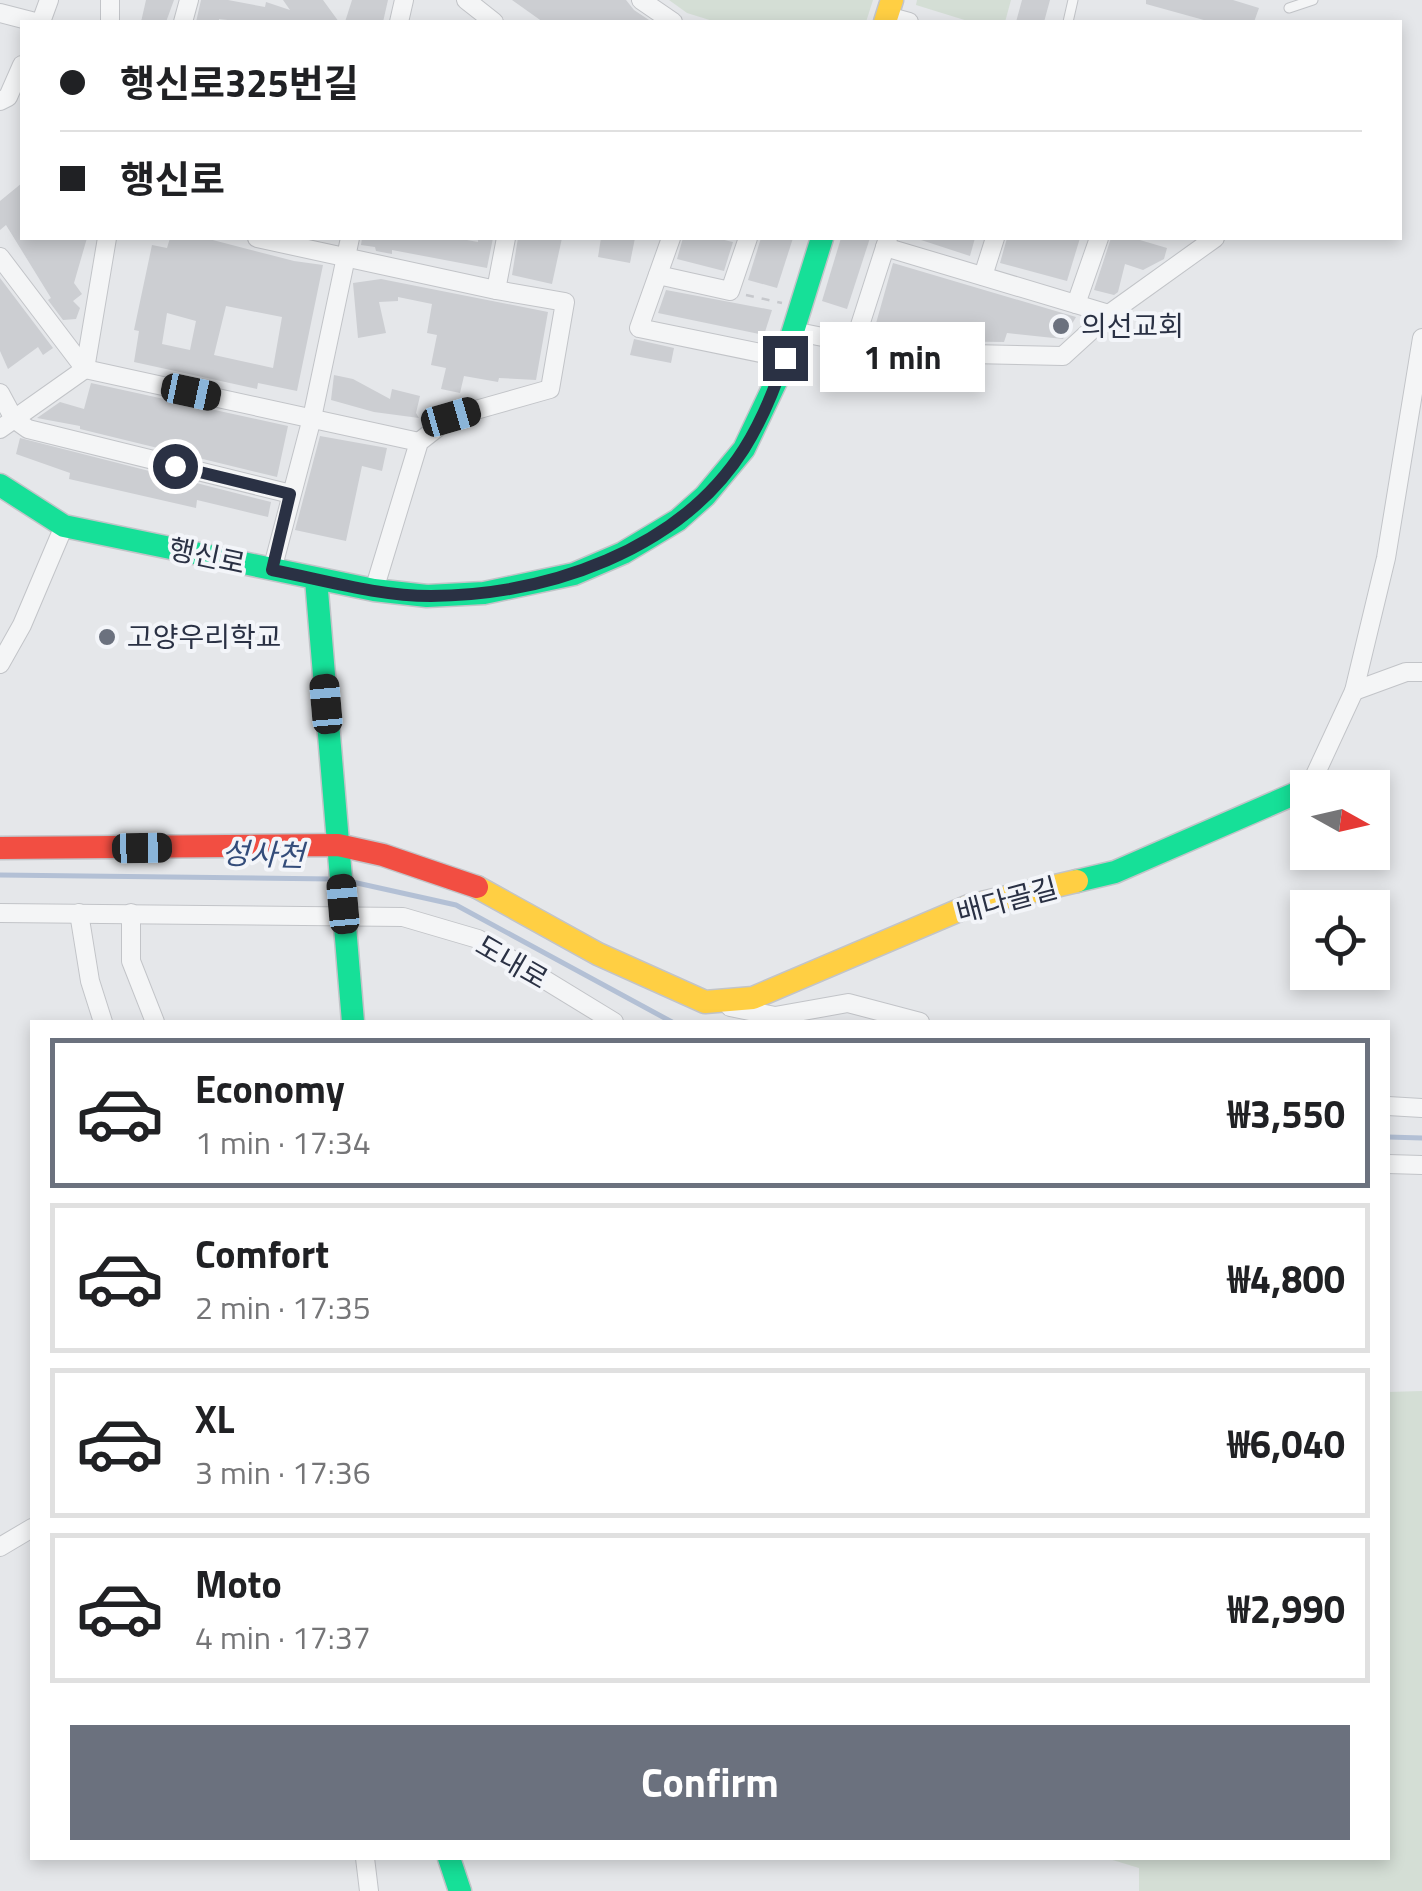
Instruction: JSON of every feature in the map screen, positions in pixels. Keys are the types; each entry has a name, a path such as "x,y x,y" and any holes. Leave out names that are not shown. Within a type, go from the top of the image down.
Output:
{"street":[{"path":"466,0 491,20"},
{"path":"642,0 670,20"},
{"path":"0,13 30,20"},
{"path":"0,101 8,96 20,69"},
{"path":"7,424 85,369 107,240"},
{"path":"266,240 566,302 550,390 451,417 419,442 374,590"},
{"path":"272,570 312,418 350,240"},
{"path":"496,290 506,240"},
{"path":"670,240 639,328 785,358"},
{"path":"658,275 730,291 747,240"},
{"name":"행신로","path":"0,484 64,526 374,590 428,596 484,594 574,574 623,553 678,520 744,449 785,358 821,240"},
{"path":"983,276 994,240"},
{"path":"1076,304 1098,240"},
{"path":"793,331 922,353 1063,356 1109,314 1212,240"},
{"path":"854,344 887,242 1109,314"},
{"path":"0,257 85,369 419,442"},
{"name":"배다골길","path":"1317,770 1354,691 1386,558 1422,338"},
{"path":"0,394 7,424"},
{"path":"7,424 290,494"},
{"path":"0,664 22,625 64,526"},
{"path":"316,579 354,1020"},
{"path":"1354,691 1406,672 1422,672"},
{"name":"배다골길","path":"705,1002 753,998 969,906 1115,872 1290,796"},
{"name":"배다골길","path":"0,848 339,851 384,855 486,890 598,954 705,1002 775,1016 848,1002 913,1020"},
{"name":"도내로","path":"0,913 344,909 404,916 478,939 611,1020"},
{"path":"80,913 90,980 102,1020"},
{"path":"131,914 131,961 155,1020"},
{"path":"1390,1106 1422,1108"},
{"path":"1390,1164 1422,1165"},
{"path":"0,1546 30,1529"},
{"path":"365,1860 369,1891"},
{"path":"450,1860 460,1891"}],"lane":[{"path":"1286,4 1313,0"}],"path":[{"path":"730,291 788,304"}],"shaded area":[{"path":"669,0 873,0 867,20 710,20 687,13"},
{"path":"917,0 1011,0 1006,20 965,20 916,5"},
{"path":"1422,1391 1422,1891 1139,1891 1139,1868 1113,1860 1390,1860 1390,1392"}],"building":[{"path":"146,0 174,0 167,20 141,20"},
{"path":"201,0 265,7 266,2 290,10 283,0 323,0 338,20 219,19 196,20"},
{"path":"352,0 388,0 383,20 346,20"},
{"path":"512,0 626,0 649,20 540,20"},
{"path":"1022,0 1050,0 1045,20 1017,20"},
{"path":"1146,0 1233,0 1259,8 1255,20 1204,20 1146,4"},
{"path":"20,185 20,240 86,240 74,283 82,294 73,301 80,308 76,319 63,320 6,225 0,230 0,201"},
{"path":"169,240 213,240 323,265 297,391 258,383 257,389 134,362 139,331 134,330 152,245 167,248","holes":["226,306 282,317 273,368 214,355","167,313 196,321 190,350 162,344"]},
{"path":"362,240 493,240 487,268 392,250 392,254 361,245"},
{"path":"518,240 562,240 552,284 512,275"},
{"path":"601,240 635,240 630,263 598,257"},
{"path":"682,240 733,242 724,271 677,259"},
{"path":"760,240 792,240 777,288 748,280"},
{"path":"840,240 869,240 847,309 822,301"},
{"path":"921,240 974,240 970,256"},
{"path":"1006,240 1079,240 1067,281 1000,263"},
{"path":"1110,240 1140,240 1167,248 1164,259 1143,270 1125,264 1114,295 1094,290"},
{"path":"893,263 1076,317 1063,339 1007,333 1004,342 924,341 873,334"},
{"path":"0,278 53,348 43,355 38,347 8,369 0,351"},
{"path":"381,279 548,312 536,380 499,378 498,382 464,376 460,393 441,389 446,368 431,365 437,335 427,333 432,304 398,297 398,301 379,302 386,333 358,338 353,283"},
{"path":"666,290 772,310 764,335 658,313"},
{"path":"634,339 674,348 671,363 630,355"},
{"path":"334,375 353,379 390,399 392,389 420,396 416,413 419,418 374,412 331,400"},
{"path":"91,383 288,426 277,477 37,418 60,402 84,409"},
{"path":"320,436 387,448 382,471 362,466 346,541 295,530"},
{"path":"20,438 271,502 268,517 197,500 196,508 69,479 70,473 16,454"}],"waterway":[{"name":"성사천","path":"0,875 332,879"},
{"name":"성사천","path":"348,881 456,905 668,1020"},
{"name":"성사천","path":"1390,1137 1422,1138"}],"traffic: fast":[{"path":"0,485 64,526 374,590 427,596 484,593 574,574 623,553 678,520 705,496 744,449 780,373 821,240"},
{"path":"316,579 353,1020"},
{"path":"1077,881 1115,872 1290,796"},
{"path":"450,1860 460,1891"}],"traffic: slow":[{"path":"886,20 892,0"},
{"path":"477,887 598,954 705,1002 753,998 969,906 1077,881"}],"traffic: jam":[{"path":"0,848 338,845 383,855 477,887"}],"place":[{"name":"의선교회","path":"1061,326"},
{"name":"고양우리학교","path":"107,637"}],"route":[{"path":"175,466 290,494 272,570 374,590 428,596 484,594 574,574 623,553 678,520 705,496 744,449 785,358"}]}
